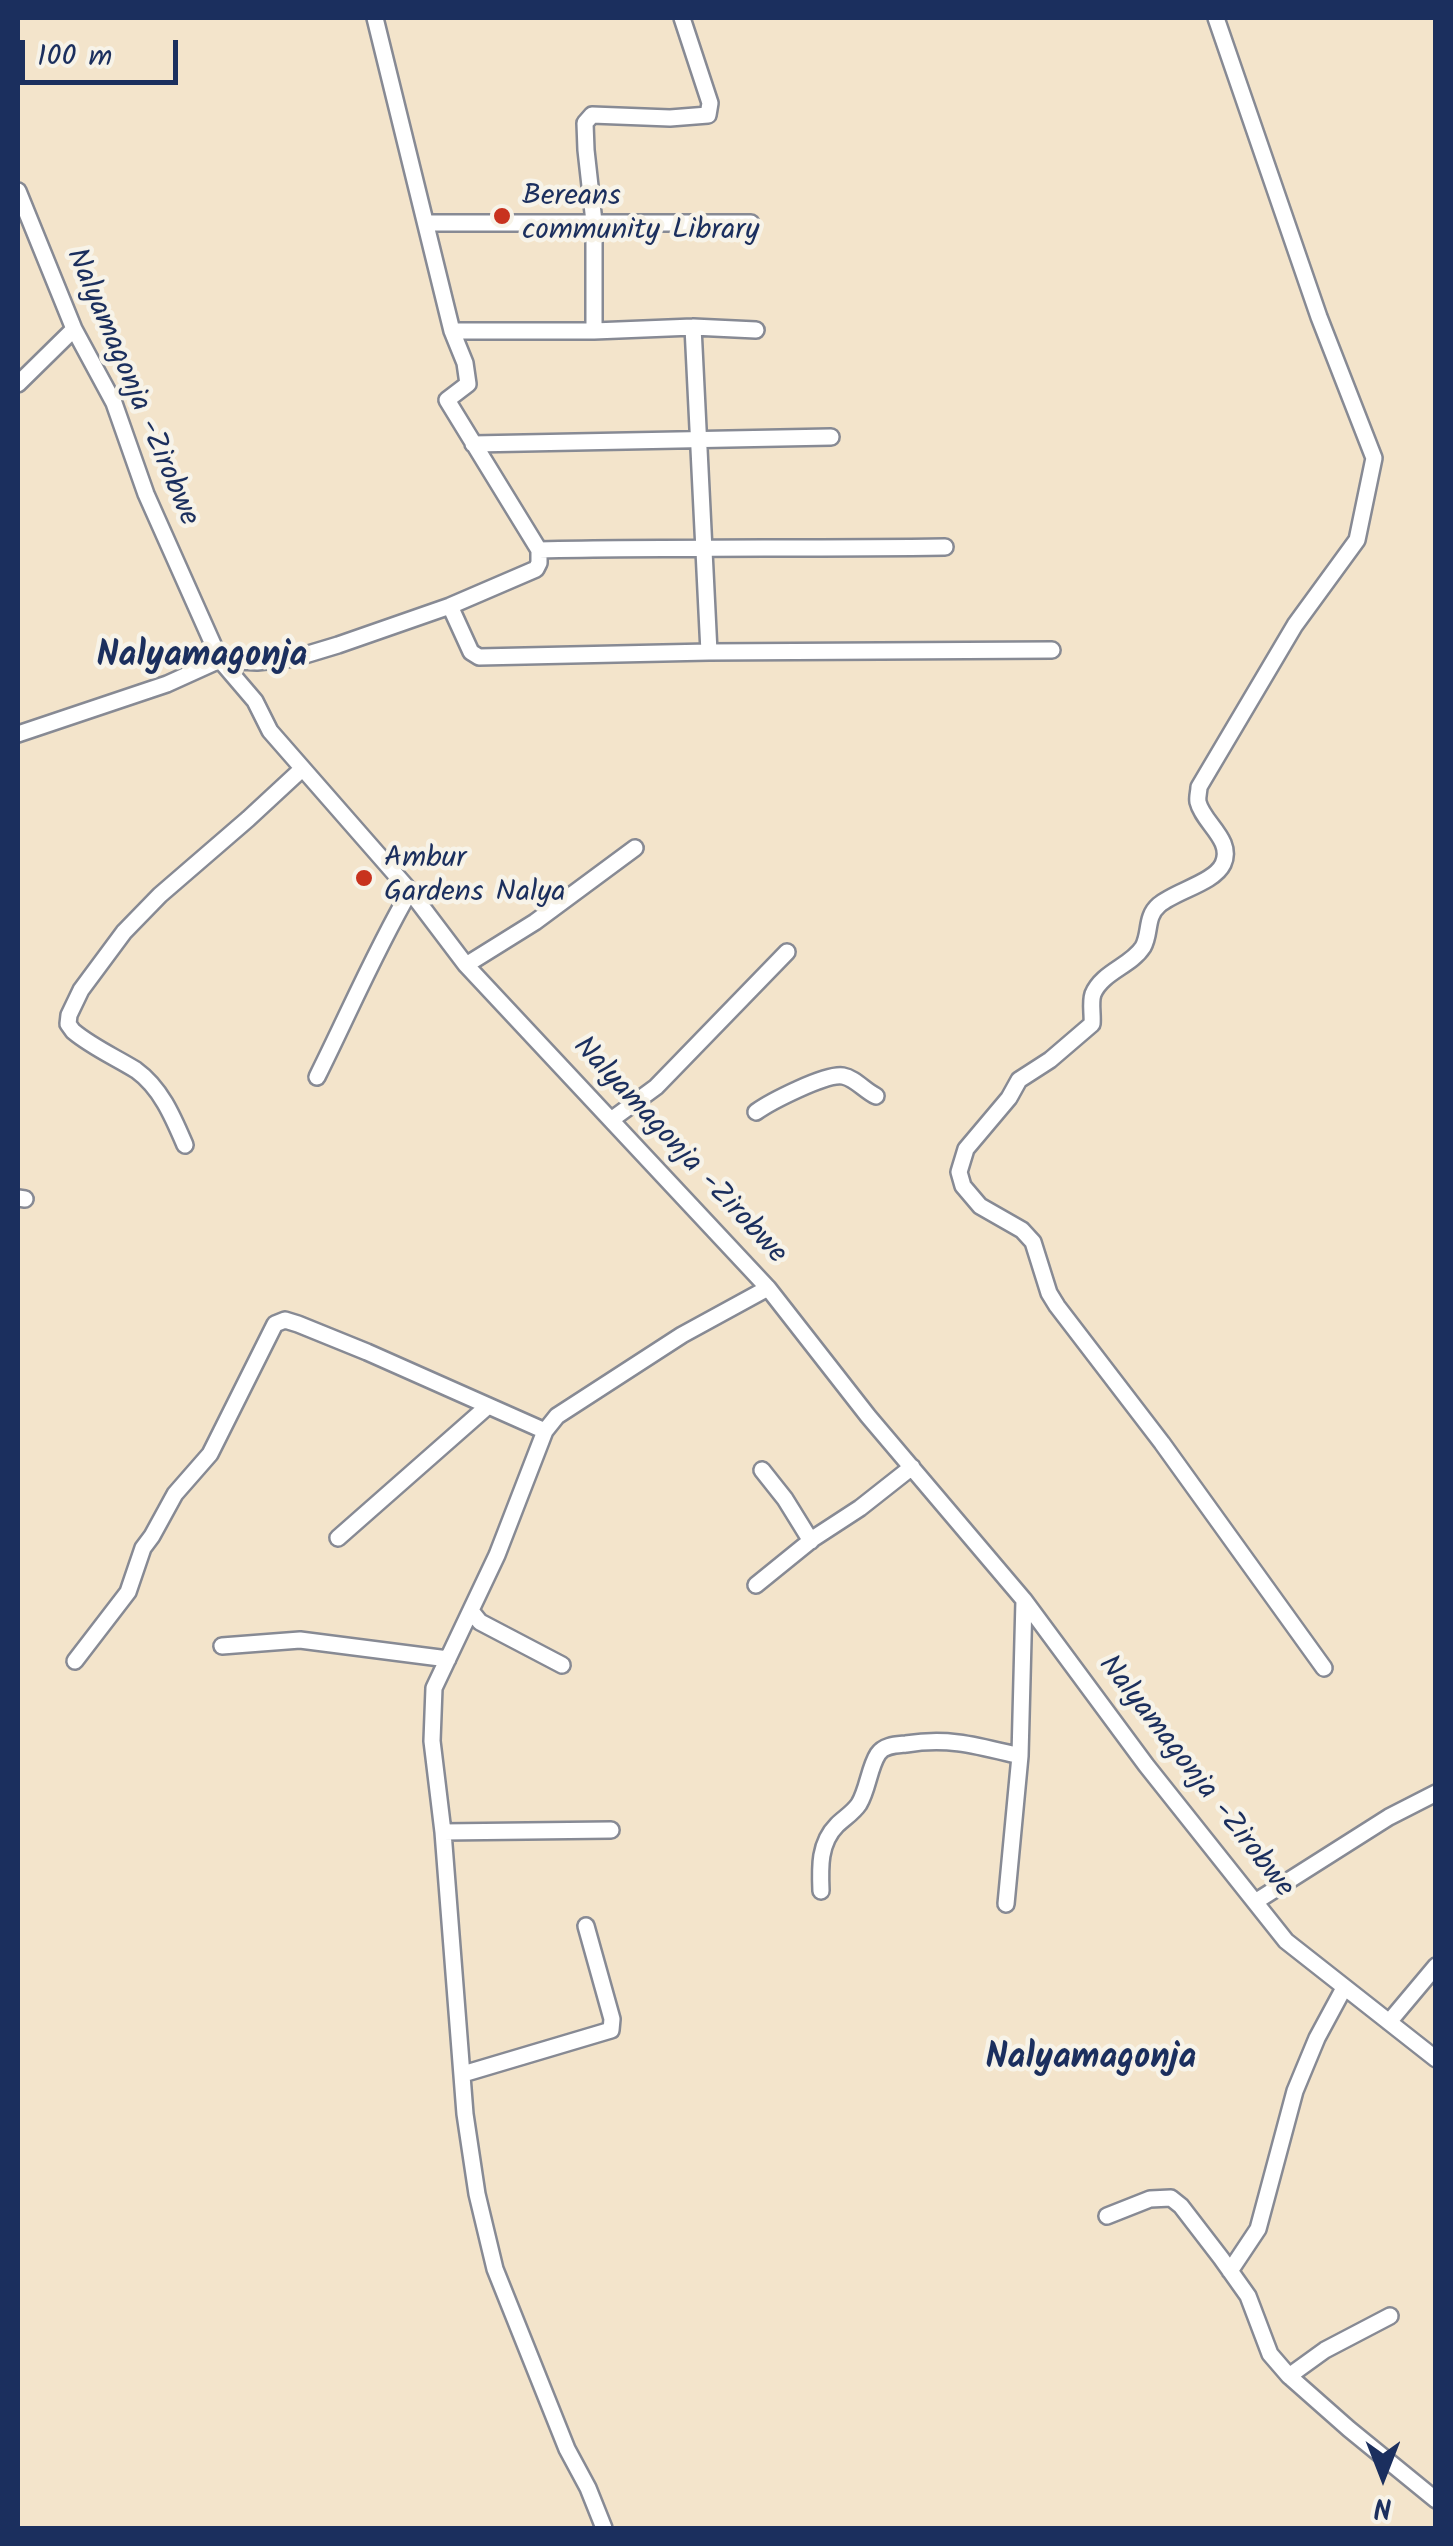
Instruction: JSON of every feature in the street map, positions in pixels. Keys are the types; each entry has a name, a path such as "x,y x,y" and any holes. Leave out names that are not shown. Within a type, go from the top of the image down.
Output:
{"street":[{"path":"18,734 166,684 220,660 295,658 450,606 530,574 539,563 539,550 447,400 468,384 375,18"},
{"path":"594,330 594,222 585,123 589,117 708,115 710,102 682,18"},
{"path":"1216,18 1319,316 1374,458 1357,540 1295,625 1199,787 1198,803 1220,836 1224,863 1214,874 1160,903 1151,914 1142,948 1095,990 1091,998 1092,1024 1019,1080 1009,1098 966,1149 958,1172 963,1186 980,1206 1022,1230 1034,1242 1049,1293 1057,1306 1162,1443 1324,1668"},
{"name":"Nalyamagonja -Zirobwe","path":"18,192 74,329 114,403 146,494 220,660 255,701 270,732 410,890 466,965 768,1288 846,1388 1024,1600 1158,1780 1286,1941 1436,2059"},
{"path":"426,223 751,223"},
{"path":"693,327 709,652"},
{"path":"18,384 74,329"},
{"path":"452,330 756,330"},
{"path":"473,444 831,437"},
{"path":"539,550 945,547"},
{"path":"450,606 471,652 479,657 1052,650"},
{"path":"185,1144 158,1091 138,1072 73,1032 68,1024 70,1015 81,990 139,915 302,768"},
{"path":"466,965 535,922 635,848"},
{"path":"316,1077 410,890"},
{"path":"612,1120 656,1088 787,952"},
{"path":"756,1112 835,1076 849,1077 876,1096"},
{"path":"604,2528 495,2269 477,2194 464,2114 443,1832 432,1741 434,1688 497,1555 545,1431 557,1416 682,1335 768,1288"},
{"path":"75,1661 128,1592 144,1548 175,1494 210,1454 274,1324 286,1320 298,1324 545,1431"},
{"path":"338,1538 488,1406"},
{"path":"756,1585 912,1467"},
{"path":"762,1470 811,1540"},
{"path":"1006,1904 1020,1756 1024,1600"},
{"path":"471,1612 480,1622 562,1665"},
{"path":"222,1646 300,1640 448,1659"},
{"path":"821,1890 823,1845 861,1801 877,1756 886,1747 952,1741 1020,1756"},
{"path":"1255,1902 1390,1817 1436,1794"},
{"path":"443,1832 611,1830"},
{"path":"463,2074 611,2030 612,2019 586,1926"},
{"path":"1389,2022 1436,1966"},
{"path":"1230,2271 1258,2228 1295,2092 1317,2038 1344,1988"},
{"path":"1107,2216 1150,2199 1171,2198 1181,2206 1248,2296 1270,2354 1290,2376 1436,2500"},
{"path":"1290,2376 1325,2350 1390,2316"}],"place":[{"name":"Bereans community Library","path":"502,216"},
{"name":"Ambur Gardens Nalya","path":"364,878"}],"district":[{"name":"Nalyamagonja","path":"202,659"},
{"name":"Nalyamagonja","path":"1091,2061"}]}
